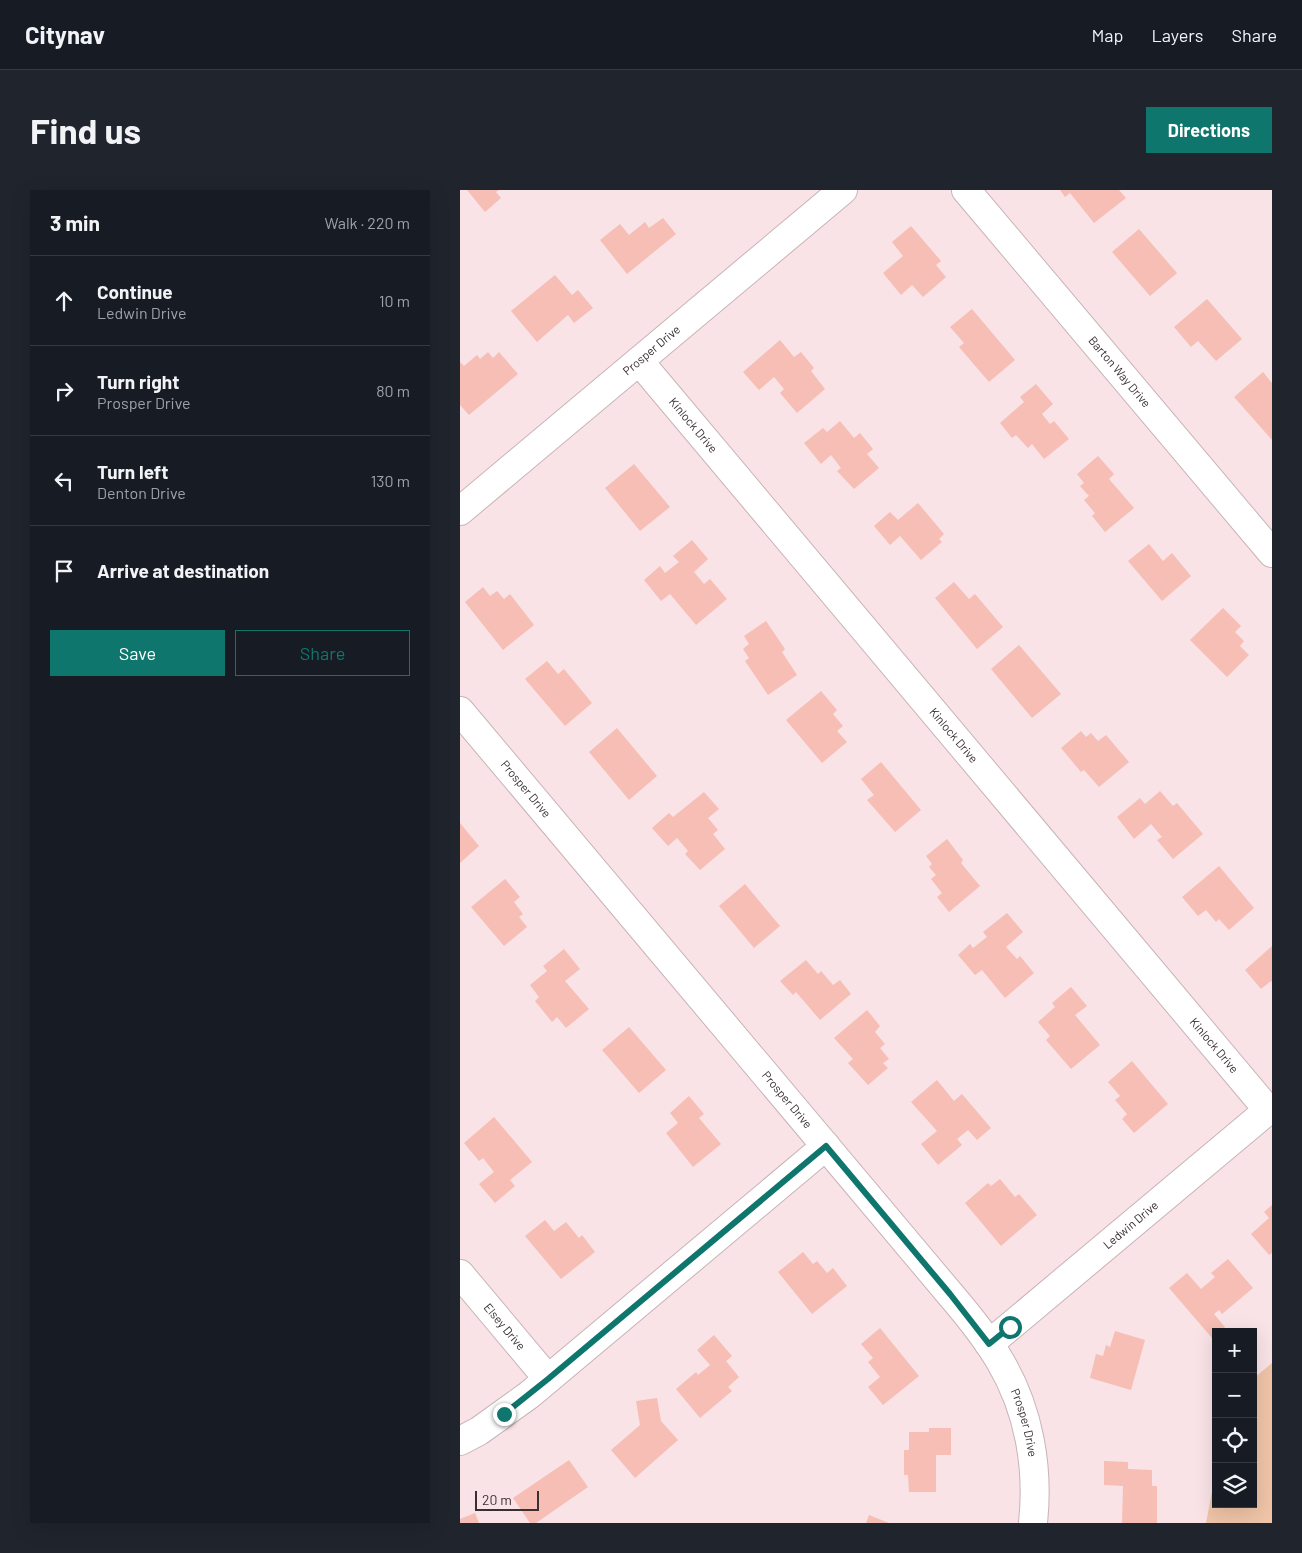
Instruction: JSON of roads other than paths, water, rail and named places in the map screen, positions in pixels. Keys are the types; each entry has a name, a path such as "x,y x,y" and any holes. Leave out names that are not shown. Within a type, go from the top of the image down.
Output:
{"street":[{"name":"Prosper Drive","path":"460,511 843,190"},
{"name":"Barton Way Drive","path":"966,190 1272,553"},
{"name":"Kinlock Drive","path":"639,361 1270,1109"},
{"name":"Prosper Drive","path":"460,711 950,1294 989,1344 1001,1362 1016,1392 1025,1417 1033,1455 1035,1484 1034,1523"},
{"name":"Ledwin Drive","path":"989,1344 1270,1109"},
{"path":"460,1441 504,1414 548,1379 826,1146"},
{"name":"Elsey Drive","path":"460,1274 548,1379"}]}
